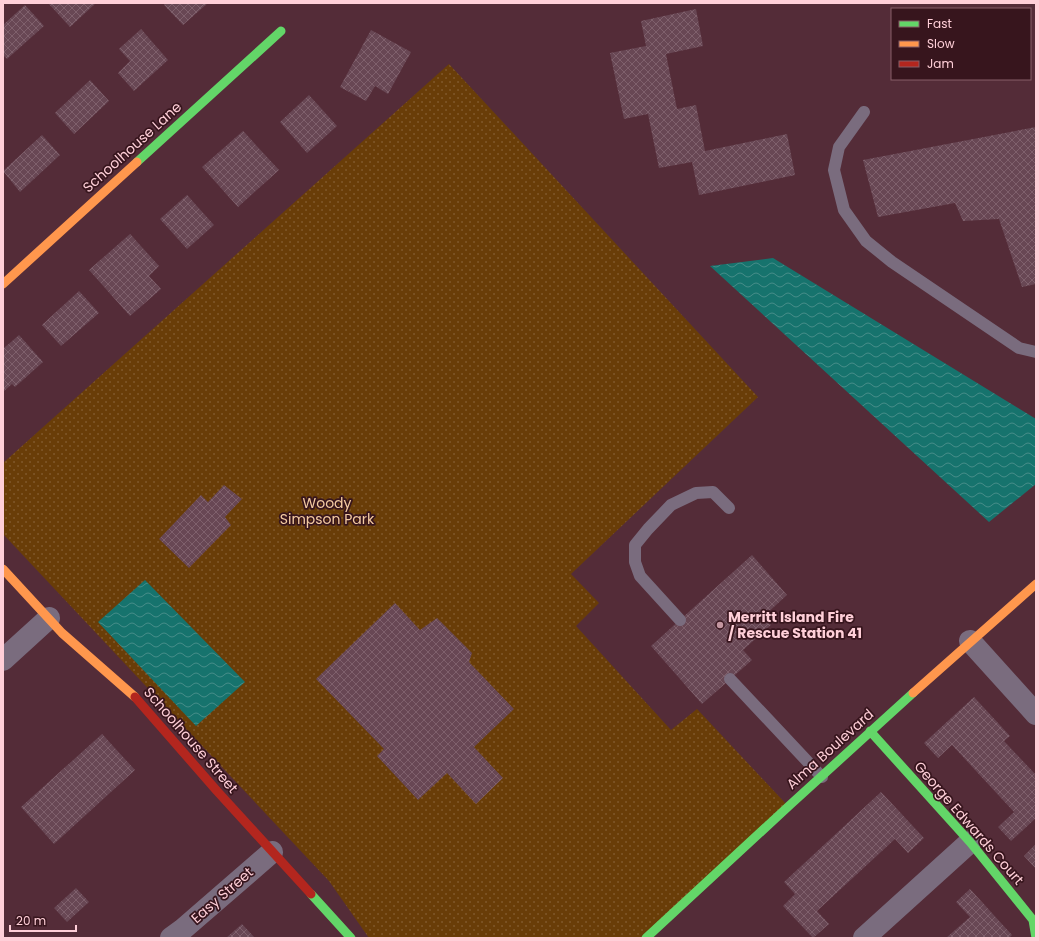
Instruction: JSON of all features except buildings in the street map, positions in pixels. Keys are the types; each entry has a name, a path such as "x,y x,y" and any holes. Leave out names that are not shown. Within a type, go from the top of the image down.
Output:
{"street":[{"name":"Schoolhouse Lane","path":"3,284 280,31"},
{"name":"Schoolhouse Street","path":"3,569 62,633 135,697 217,792 351,938"},
{"name":"Alma Boulevard","path":"646,938 788,806 822,777 870,731 1036,584"},
{"path":"3,660 49,618"},
{"path":"970,641 1036,714"},
{"name":"George Edwards Court","path":"870,731 970,842 1033,920 1036,938"},
{"path":"864,938 970,842"},
{"name":"Easy Street","path":"171,938 272,852"}],"lane":[{"path":"864,112 839,147 834,170 844,210 866,241 892,262 1019,348 1036,352"},
{"path":"680,620 640,576 635,562 635,545 671,505 696,493 713,492 729,508"},
{"path":"730,679 822,777"}],"green space":[{"name":"Woody Simpson Park","path":"449,64 758,397 571,574 599,603 576,626 671,730 697,709 788,806 646,938 369,938 329,881 3,534 3,463"}],"water":[{"path":"773,258 1036,419 1036,484 989,522 710,266"},
{"path":"145,580 245,682 196,726 98,622"}],"traffic: fast":[{"path":"137,162 281,31"},
{"path":"646,938 913,693"},
{"path":"870,731 970,842 1033,920 1036,938"},
{"path":"311,894 351,938"}],"traffic: slow":[{"path":"3,284 137,162"},
{"path":"3,569 62,633 135,697"},
{"path":"913,693 1036,584"}],"traffic: jam":[{"path":"135,697 217,791 311,894"}],"place":[{"name":"Merritt Island Fire / Rescue Station 41","path":"720,625"}]}
